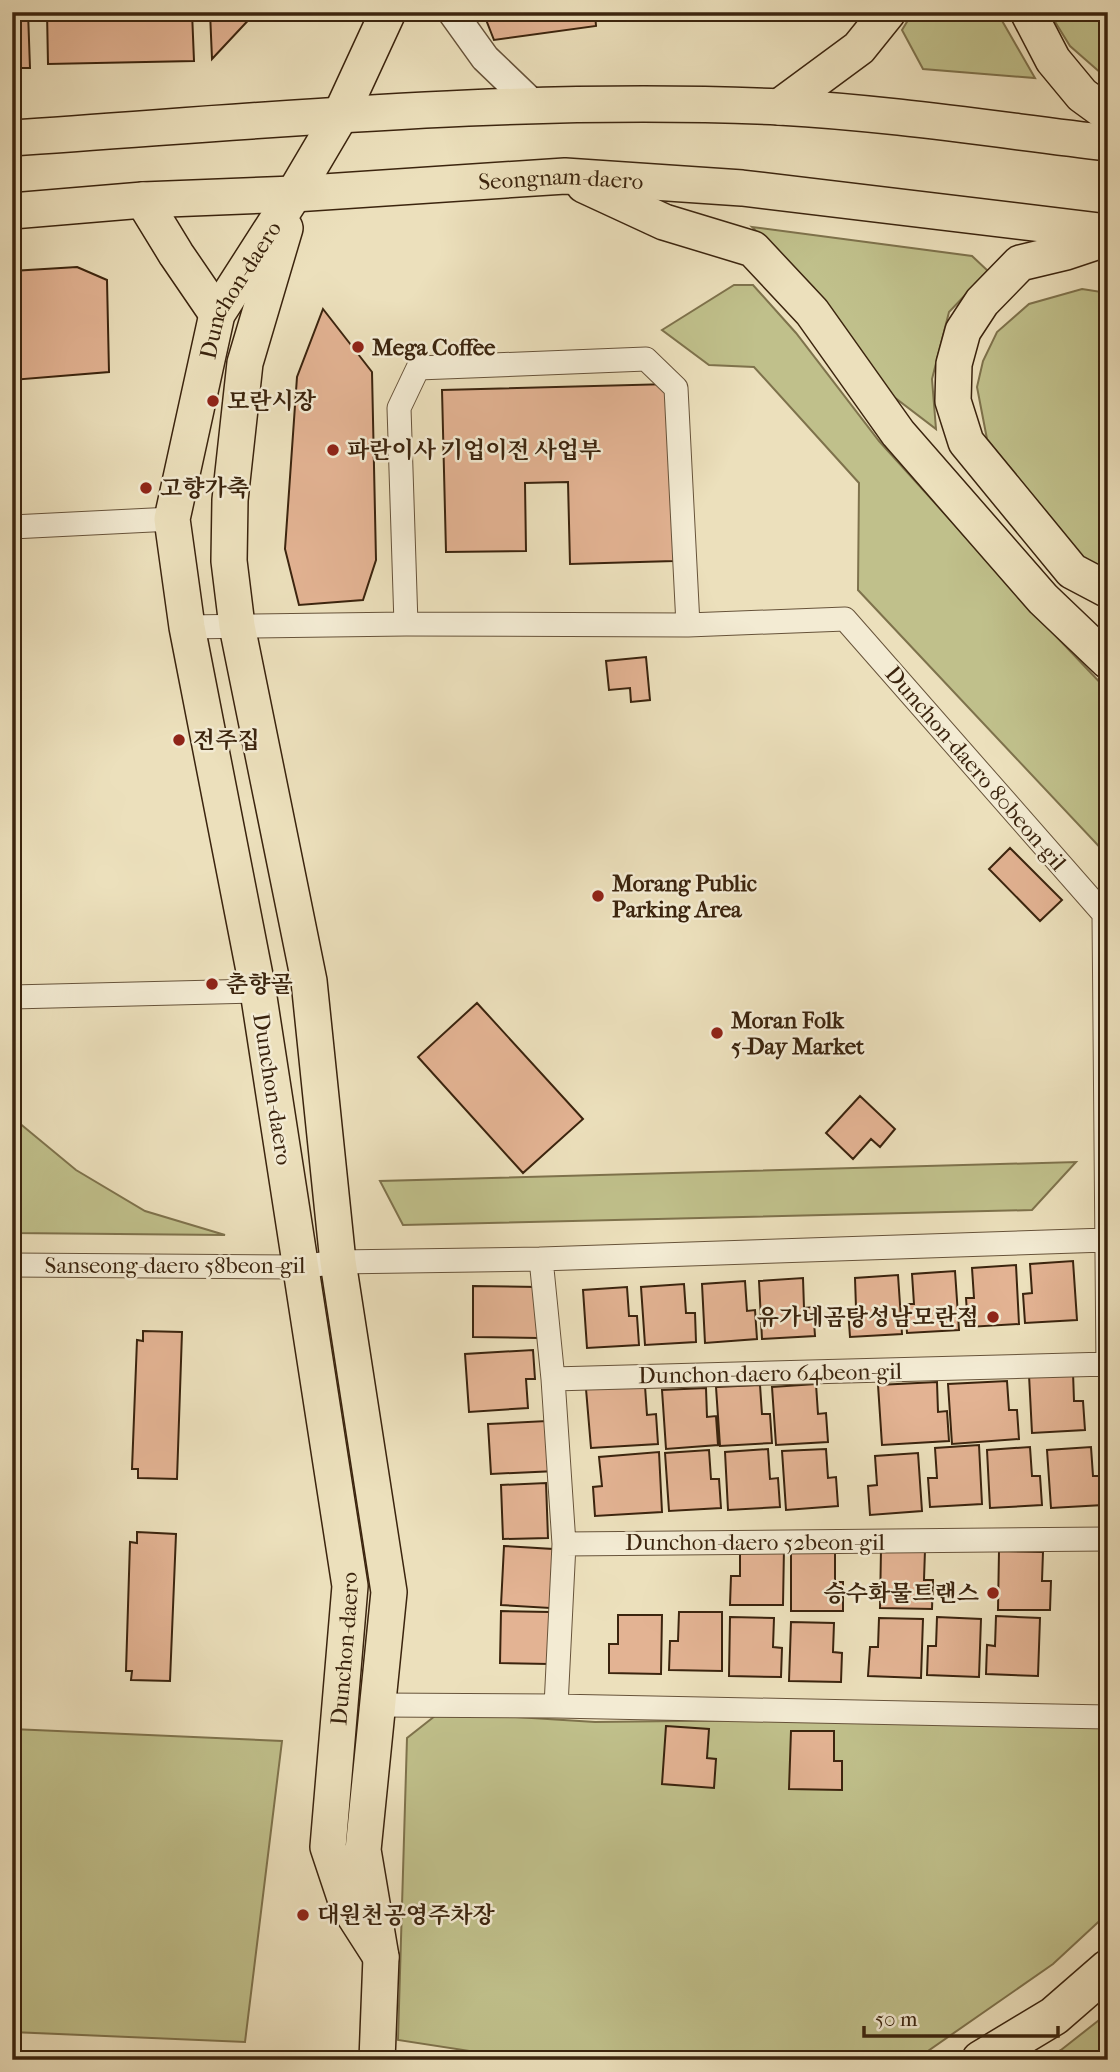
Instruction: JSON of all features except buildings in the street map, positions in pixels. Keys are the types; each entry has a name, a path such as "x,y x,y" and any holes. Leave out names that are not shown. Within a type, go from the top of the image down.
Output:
{"highway":[{"path":"981,2060 1054,2016 1108,1969"}],"main road":[{"name":"Dunchon-daero","path":"381,1958 347,1904 328,1847 350,1586 258,991 187,626 172,519 217,314 340,116 388,12"},
{"path":"779,107 859,48 888,12"},
{"path":"1028,12 1053,61 1082,95 1108,114"},
{"path":"12,138 534,105 666,104 779,107 881,115 1108,143"},
{"path":"565,176 664,222 753,249 812,312 898,433 1044,599 1108,661"},
{"name":"Seongnam-daero","path":"12,211 143,200 294,194 565,176 742,188 1108,232"},
{"name":"Dunchon-daero","path":"294,194 278,257 245,363 230,500 229,561 237,625 309,981 338,1262 389,1592 363,1850 381,1958 377,2055"},
{"path":"143,200 217,314"},
{"path":"1108,238 1020,263 982,302 963,331 954,364 953,401 966,442 1072,571 1108,590"}],"street":[{"path":"452,12 485,58 534,105"},
{"path":"406,624 398,408 418,368 646,359 676,388 688,625"},
{"path":"12,527 172,519"},
{"name":"Dunchon-daero 80beon-gil","path":"187,626 688,625 845,619 1104,914 1108,1366"},
{"path":"12,997 258,991"},
{"path":"338,1262 541,1259 1106,1240"},
{"path":"541,1259 564,1544 556,1706"},
{"name":"Sanseong-daero 58beon-gil","path":"12,1265 299,1267 338,1262"},
{"name":"Dunchon-daero 64beon-gil","path":"552,1378 1108,1366"},
{"name":"Dunchon-daero 52beon-gil","path":"564,1544 1108,1539"},
{"path":"378,1705 1108,1717"}],"green space":[{"path":"913,12 997,12 1035,78 923,69 902,30"},
{"path":"1049,12 1108,12 1108,77 1070,46"},
{"path":"752,227 972,256 988,271 949,312 932,379 936,429 877,384 814,288"},
{"path":"734,285 753,285 796,333 879,441 1108,691 1108,856 858,590 859,483 754,367 709,365 662,330"},
{"path":"1082,289 1108,293 1108,576 1091,570 987,439 977,387 983,361 997,332 1029,304"},
{"path":"12,1117 76,1170 145,1211 225,1235 12,1233"},
{"path":"1076,1162 1032,1210 403,1225 380,1181"},
{"path":"440,1712 595,1722 1108,1716 1108,1913 1053,1964 915,2060 528,2060 398,2040 407,1738"},
{"path":"12,1729 282,1741 245,2042 12,2032"},
{"path":"1108,2013 1108,2060 1042,2060 1061,2050"}],"place":[{"name":"Mega Coffee","path":"358,347"},
{"name":"모란시장","path":"213,401"},
{"name":"파란이사 기업이전 사업부","path":"333,450"},
{"name":"고향가축","path":"146,488"},
{"name":"전주집","path":"179,740"},
{"name":"Morang Public Parking Area","path":"598,896"},
{"name":"춘향골","path":"212,984"},
{"name":"Moran Folk 5-Day Market","path":"717,1033"},
{"name":"유가네곰탕성남모란점","path":"993,1317"},
{"name":"승수화물트랜스","path":"993,1593"},
{"name":"대원천공영주차장","path":"303,1915"}]}
